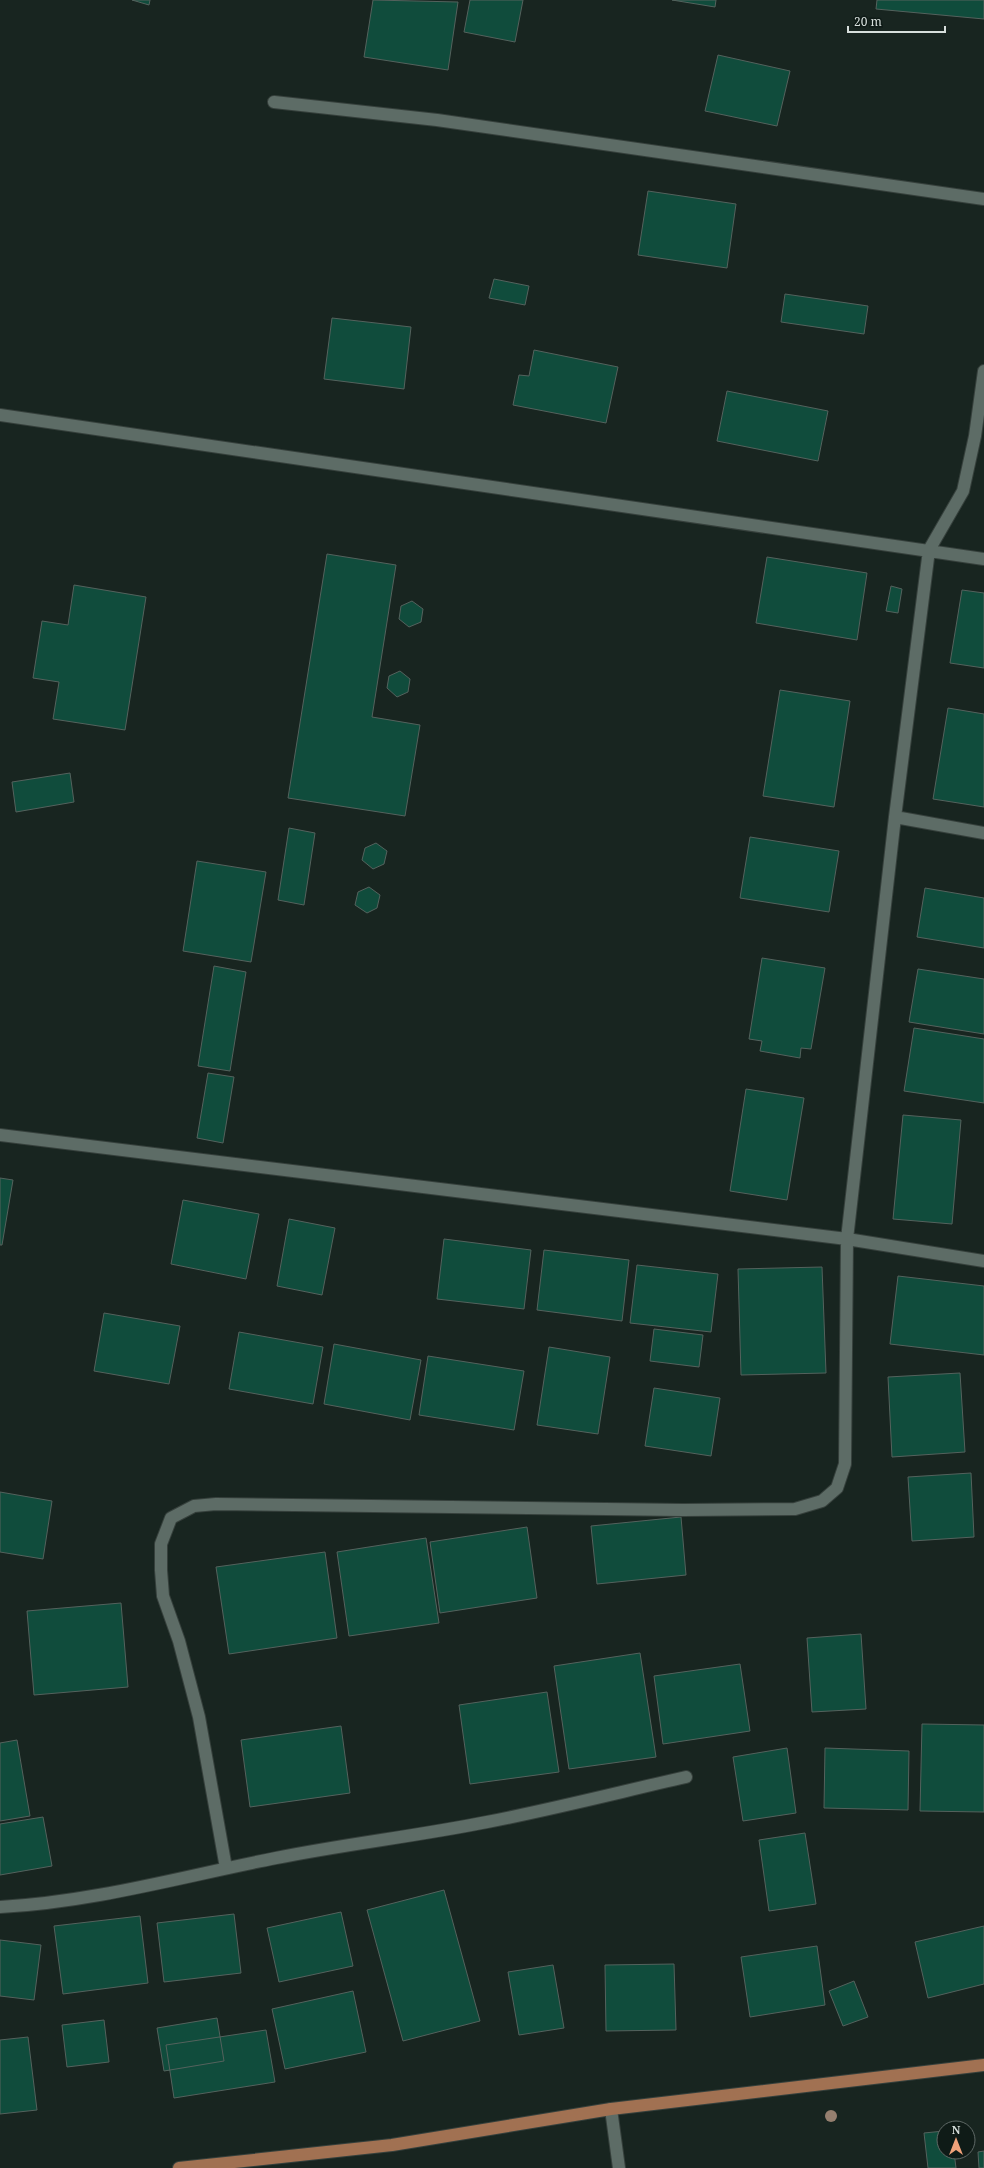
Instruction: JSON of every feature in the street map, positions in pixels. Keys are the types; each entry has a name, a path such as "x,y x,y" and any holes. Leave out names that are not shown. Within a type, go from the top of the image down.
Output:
{"main road":[{"path":"179,2168 259,2164 392,2145 611,2109 984,2065"}],"street":[{"path":"274,102 437,120 984,199"},
{"path":"226,1868 199,1717 179,1642 163,1596 161,1544 171,1518 194,1506 216,1504 683,1510 795,1509 822,1501 837,1488 845,1464 847,1239 929,550 963,491 975,436 984,371"},
{"path":"0,415 984,559"},
{"path":"896,818 984,833"},
{"path":"0,1135 847,1239 984,1260"},
{"path":"0,1907 31,1905 124,1891 325,1848 487,1822 686,1778"},
{"path":"611,2109 619,2168"}],"building":[{"path":"132,0 150,0 149,5"},
{"path":"373,0 458,2 448,70 364,57"},
{"path":"470,0 523,0 515,42 464,32"},
{"path":"672,0 716,0 715,7"},
{"path":"877,0 984,0 984,19 876,9"},
{"path":"718,55 790,71 777,126 705,111"},
{"path":"648,191 736,204 727,268 638,255"},
{"path":"494,279 529,286 525,305 489,298"},
{"path":"785,294 868,306 864,334 781,322"},
{"path":"332,318 411,327 404,389 324,379"},
{"path":"534,350 618,367 606,423 513,405 519,375 529,376"},
{"path":"727,391 828,411 818,461 717,441"},
{"path":"327,554 396,565 372,717 420,725 405,816 288,798"},
{"path":"767,557 867,573 857,640 756,623"},
{"path":"74,585 146,597 125,730 53,719 59,682 33,678 42,621 68,625"},
{"path":"891,586 902,589 898,613 886,611"},
{"path":"962,590 984,593 984,668 950,663"},
{"path":"412,601 423,609 421,622 409,627 399,619 401,606"},
{"path":"400,671 410,679 408,692 397,697 387,688 389,676"},
{"path":"780,690 850,701 834,807 763,796"},
{"path":"948,708 984,714 984,807 933,799"},
{"path":"70,773 74,802 16,812 12,782"},
{"path":"289,828 315,833 304,905 278,900"},
{"path":"750,837 839,851 829,912 740,898"},
{"path":"376,843 387,851 384,864 373,869 362,860 365,848"},
{"path":"197,861 266,872 251,962 183,951"},
{"path":"369,887 380,895 377,908 367,913 355,905 358,892"},
{"path":"925,888 984,898 984,948 917,937"},
{"path":"762,958 825,968 811,1049 801,1048 800,1058 760,1051 762,1041 749,1039"},
{"path":"214,966 246,972 230,1071 198,1066"},
{"path":"918,969 984,979 984,1034 909,1022"},
{"path":"914,1028 984,1039 984,1103 904,1091"},
{"path":"208,1073 234,1077 223,1143 197,1138"},
{"path":"746,1089 804,1098 787,1200 730,1191"},
{"path":"903,1115 961,1120 952,1224 893,1219"},
{"path":"0,1178 13,1180 2,1245 0,1245"},
{"path":"183,1200 259,1214 246,1279 171,1264"},
{"path":"289,1219 335,1228 322,1295 277,1286"},
{"path":"444,1239 531,1250 524,1309 437,1299"},
{"path":"544,1250 629,1260 622,1321 537,1310"},
{"path":"637,1265 718,1274 711,1332 630,1323"},
{"path":"822,1267 826,1373 741,1375 738,1269"},
{"path":"898,1276 984,1286 984,1355 890,1344"},
{"path":"104,1313 180,1326 169,1384 94,1371"},
{"path":"654,1329 703,1335 699,1367 650,1361"},
{"path":"239,1332 323,1347 313,1404 229,1389"},
{"path":"334,1344 421,1360 410,1420 324,1404"},
{"path":"549,1347 610,1357 598,1434 537,1425"},
{"path":"428,1356 524,1371 514,1430 419,1415"},
{"path":"960,1373 965,1452 892,1457 888,1377"},
{"path":"654,1388 720,1398 711,1456 645,1446"},
{"path":"971,1473 974,1537 912,1541 908,1477"},
{"path":"0,1492 52,1501 43,1559 0,1552"},
{"path":"681,1517 686,1575 597,1584 591,1526"},
{"path":"527,1527 537,1598 440,1613 430,1542"},
{"path":"426,1538 439,1623 349,1636 337,1552"},
{"path":"325,1552 337,1638 229,1654 216,1567"},
{"path":"121,1603 128,1687 34,1695 27,1611"},
{"path":"861,1634 866,1709 812,1712 807,1638"},
{"path":"640,1653 656,1757 569,1769 554,1666"},
{"path":"740,1664 750,1731 663,1744 654,1676"},
{"path":"547,1692 559,1772 470,1784 459,1705"},
{"path":"922,1724 984,1725 984,1812 920,1811"},
{"path":"341,1726 350,1793 250,1807 241,1740"},
{"path":"17,1740 30,1816 0,1821 0,1743"},
{"path":"787,1748 796,1813 743,1821 733,1757"},
{"path":"825,1748 909,1751 908,1810 824,1808"},
{"path":"43,1817 52,1866 0,1875 0,1824"},
{"path":"805,1833 816,1904 769,1911 759,1840"},
{"path":"444,1890 480,2021 403,2041 367,1910"},
{"path":"341,1912 353,1966 279,1982 267,1928"},
{"path":"234,1914 241,1973 164,1982 157,1923"},
{"path":"140,1916 148,1983 63,1994 54,1926"},
{"path":"984,1926 984,1984 928,1998 915,1942"},
{"path":"0,1940 41,1945 34,2000 0,1996"},
{"path":"817,1946 825,2005 750,2017 741,1957"},
{"path":"674,1964 676,2030 606,2031 605,1965"},
{"path":"553,1965 564,2028 519,2035 508,1972"},
{"path":"854,1981 868,2017 843,2026 829,1991"},
{"path":"353,1991 366,2052 285,2069 272,2009"},
{"path":"217,2018 224,2061 164,2071 157,2028"},
{"path":"104,2020 109,2062 67,2067 62,2025"},
{"path":"266,2030 275,2082 174,2098 166,2045"},
{"path":"28,2037 37,2110 0,2114 0,2040"},
{"path":"936,2132 936,2160 955,2160 956,2168 928,2168 924,2133"},
{"path":"984,2151 984,2168 979,2168 978,2152"}]}
